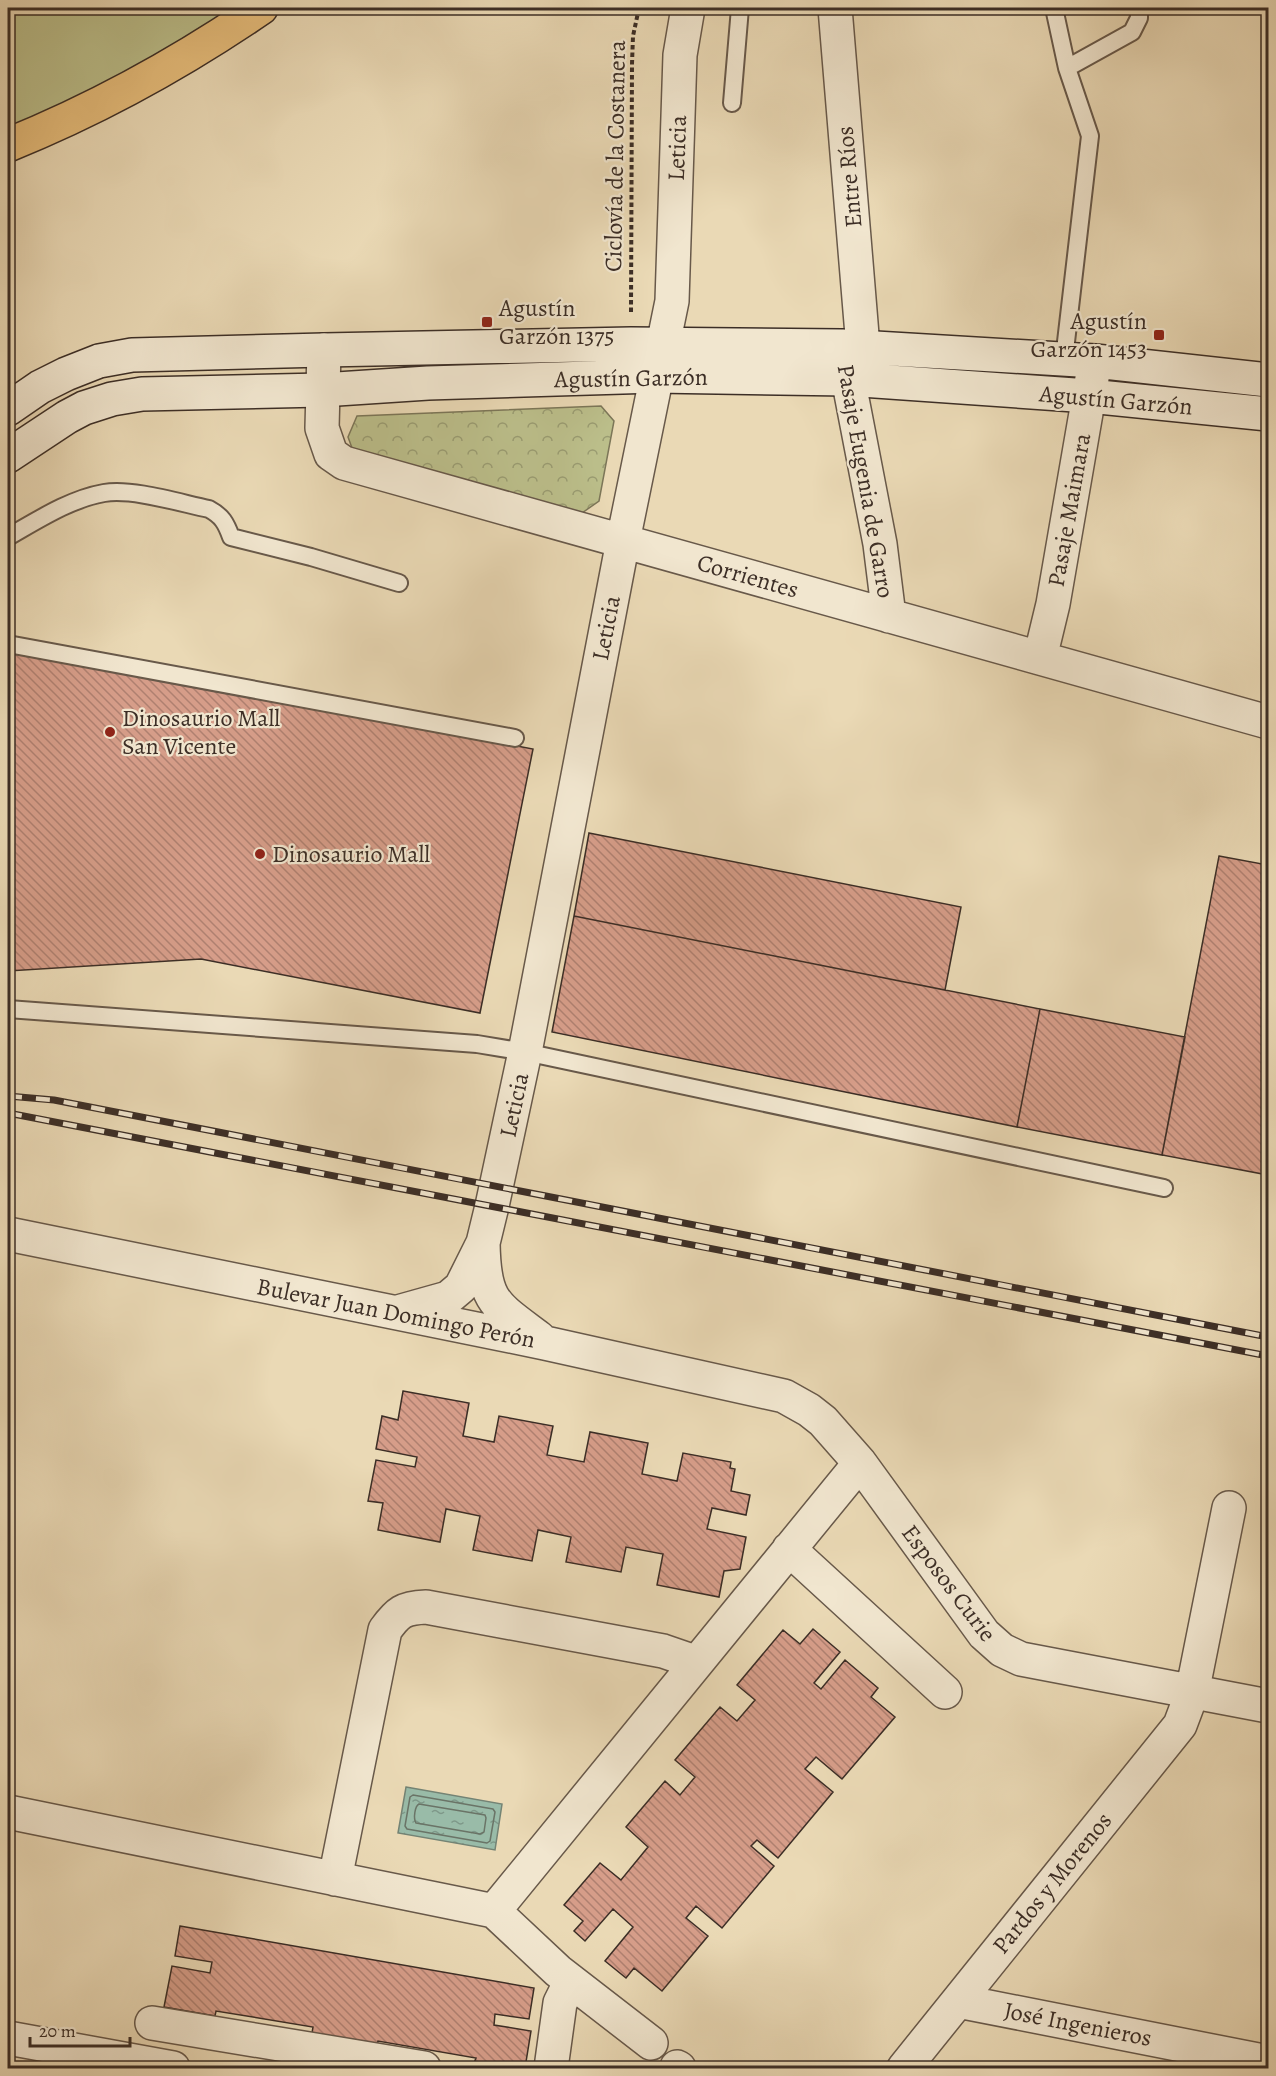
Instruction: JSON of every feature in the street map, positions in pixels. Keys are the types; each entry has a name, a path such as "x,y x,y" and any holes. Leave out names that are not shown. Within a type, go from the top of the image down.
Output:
{"main road":[{"path":"8,145 41,132 130,89 261,8"}],"street":[{"name":"Leticia","path":"394,1314 448,1298 461,1287 483,1243 525,1052 655,376 647,344 672,301 680,55 688,8"},
{"name":"Entre Ríos","path":"836,8 853,347"},
{"name":"Agustín Garzón","path":"8,409 40,387 99,361 132,355 324,350 647,344 853,347 1079,360 1269,380"},
{"name":"Pasaje Eugenia de Garro","path":"853,347 847,378 879,544 890,616"},
{"name":"Corrientes","path":"324,350 322,428 331,454 344,463 1269,722"},
{"name":"Pasaje Maimara","path":"1040,658 1053,604 1089,396 1079,360"},
{"name":"Agustín Garzón","path":"8,456 67,417 84,408 112,399 142,394 322,390 428,383 655,376 847,378 1089,396 1269,414"},
{"name":"Bulevar Juan Domingo Perón","path":"8,1234 545,1343 784,1396"},
{"name":"Leticia","path":"483,1243 484,1273 490,1295 503,1311 545,1343"},
{"name":"Esposos Curie","path":"784,1396 823,1421 860,1463 984,1634 1002,1650 1021,1659 1269,1706"},
{"path":"494,1911 695,1662 860,1463"},
{"name":"Pardos y Morenos","path":"904,2068 1180,1725 1192,1693 1229,1508"},
{"path":"789,1549 945,1692"},
{"path":"335,1879 385,1630 396,1615 408,1608 426,1607 663,1652 695,1662"},
{"path":"8,1812 494,1911 571,1981 651,2043"},
{"path":"551,2068 560,2003 571,1981"},
{"name":"José Ingenieros","path":"958,2001 1269,2062"},
{"path":"152,2023 424,2068"},
{"path":"8,2038 173,2068"}],"lane":[{"path":"732,103 740,8"},
{"path":"1054,8 1067,68 1090,136 1079,360"},
{"path":"1067,68 1132,32 1139,18 1139,8"},
{"path":"8,537 84,498 106,493 124,493 208,509 225,520 231,537 311,557 399,583"},
{"path":"8,644 516,738"},
{"path":"8,1008 477,1044 525,1052 1164,1188"}],"path":[{"name":"Ciclovía de la Costanera","path":"639,8 633,36 632,64 647,344"}],"green space":[{"path":"8,8 261,8 8,145"},
{"path":"601,406 614,421 599,501 582,513 352,448 348,437 357,416"}],"water":[{"path":"406,1787 502,1804 495,1850 398,1833"}],"building":[{"name":"Dinosaurio Mall","path":"8,649 533,749 480,1013 201,959 8,971"},
{"path":"589,833 961,907 945,990 574,916"},
{"path":"1219,856 1268,865 1268,1175 1162,1155"},
{"path":"574,916 1040,1009 1017,1127 552,1032"},
{"path":"1040,1009 1185,1037 1162,1155 1017,1127"},
{"path":"403,1391 469,1403 463,1436 494,1442 499,1416 553,1426 547,1455 584,1462 590,1432 648,1443 642,1474 677,1481 683,1453 731,1462 730,1468 735,1469 731,1491 750,1495 746,1515 712,1508 707,1529 746,1537 740,1569 724,1571 719,1597 657,1585 663,1554 626,1547 621,1572 566,1562 571,1537 538,1530 532,1561 473,1550 480,1516 446,1509 440,1542 378,1530 383,1503 368,1501 376,1460 415,1467 417,1457 376,1449 382,1416 398,1420"},
{"path":"813,1629 840,1652 814,1683 821,1689 845,1660 878,1688 871,1697 895,1717 842,1779 816,1757 805,1769 833,1792 778,1858 757,1840 751,1846 774,1866 722,1928 696,1906 686,1918 708,1936 662,1991 634,1968 626,1978 605,1961 633,1927 613,1909 585,1941 574,1931 583,1921 564,1905 600,1863 621,1880 648,1847 626,1827 665,1781 680,1795 695,1777 675,1760 720,1707 737,1721 755,1700 737,1685 783,1630 800,1644"},
{"path":"180,1926 534,1988 529,2019 495,2014 494,2025 531,2031 525,2068 474,2063 476,2058 378,2041 377,2045 312,2033 313,2027 216,2011 215,2016 164,2007 172,1966 210,1973 212,1962 175,1956"}],"railway":[{"path":"8,1096 54,1100 1268,1337"},
{"path":"8,1113 1268,1356"}],"place":[{"name":"Agustín Garzón 1375","path":"487,322"},
{"name":"Agustín Garzón 1453","path":"1159,335"},
{"name":"Dinosaurio Mall San Vicente","path":"110,732"},
{"name":"Dinosaurio Mall","path":"260,854"}]}
